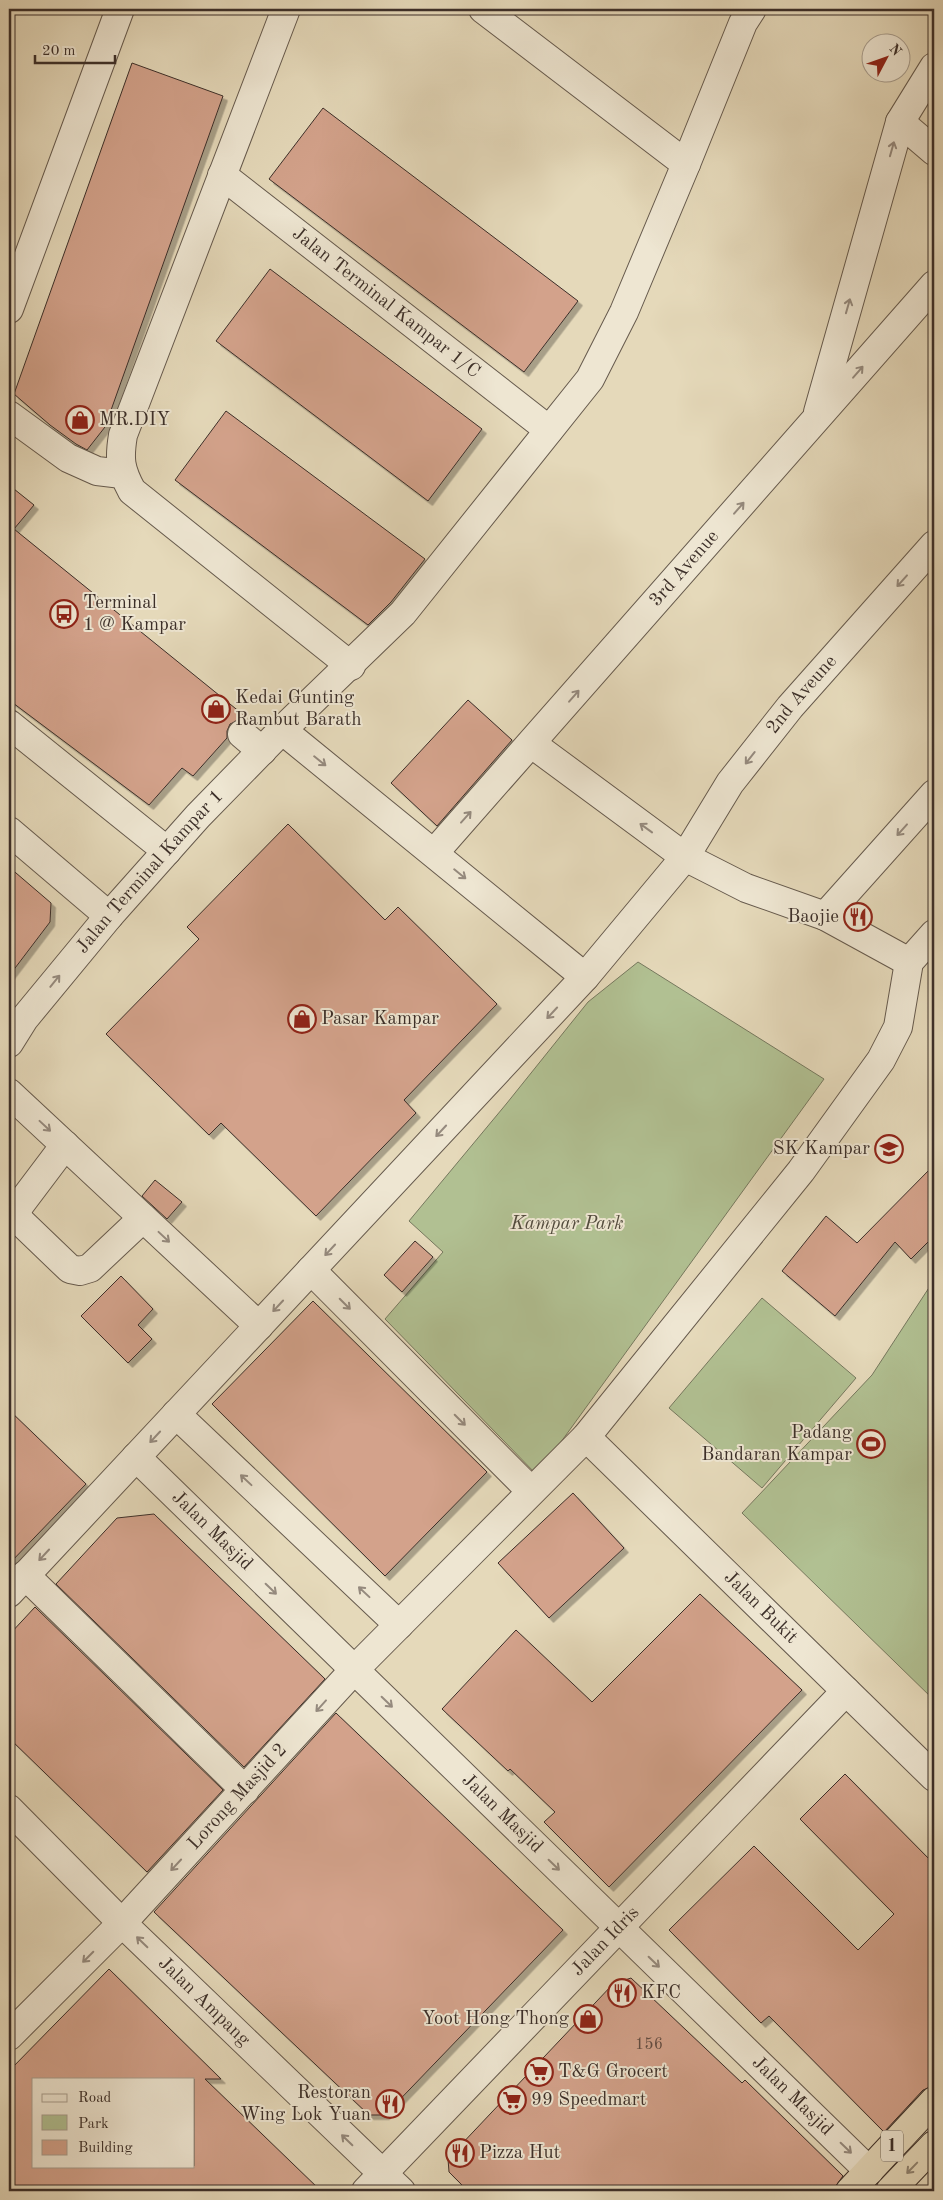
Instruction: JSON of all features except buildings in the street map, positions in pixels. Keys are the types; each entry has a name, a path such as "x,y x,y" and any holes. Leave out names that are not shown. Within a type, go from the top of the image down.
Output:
{"highway":[{"name":"1","path":"850,2191 934,2101"},
{"name":"1","path":"890,2191 934,2145"}],"street":[{"path":"9,309 120,9"},
{"path":"286,9 123,435 119,456 122,474 132,491 350,666"},
{"path":"483,9 686,164"},
{"name":"Jalan Terminal Kampar 1","path":"16,1013 109,916 167,851 252,742 282,730 404,613 590,379 624,312 743,23 752,9"},
{"path":"816,420 900,122 934,67"},
{"path":"900,122 934,151"},
{"name":"Jalan Terminal Kampar 1/C","path":"222,175 549,430"},
{"name":"3rd Avenue","path":"434,853 532,744 934,285"},
{"path":"9,415 68,458 97,471 122,474"},
{"name":"2nd Aveune","path":"17,1584 586,977 685,857 730,783 790,707 934,545"},
{"path":"9,724 167,851"},
{"path":"282,730 586,977"},
{"path":"532,744 685,857 746,888 825,916 909,962 934,934"},
{"path":"825,916 934,794"},
{"path":"9,831 109,916"},
{"name":"Lorong Masjid 2","path":"9,2036 122,1923 354,1670 586,1437 802,1171 880,1060 898,1027 909,962"},
{"path":"9,1043 16,1013"},
{"path":"9,1093 259,1326"},
{"path":"65,1145 16,1210 20,1221 70,1268 80,1270 90,1268 143,1218"},
{"path":"311,1270 532,1491"},
{"path":"176,1414 399,1625"},
{"name":"Jalan Bukit","path":"586,1437 934,1777"},
{"name":"Jalan Masjid","path":"136,1457 869,2171"},
{"path":"17,1584 245,1790"},
{"name":"Jalan Idris","path":"383,2186 619,1928 846,1691"},
{"name":"Jalan Ampang","path":"9,1809 383,2186"}],"green space":[{"name":"Kampar Park","path":"638,962 824,1079 537,1475 385,1319 443,1252 409,1221 588,1002"},
{"name":"Padang Bandaran Kampar","path":"934,1280 934,1700 742,1513 872,1375"},
{"path":"762,1298 856,1378 762,1488 669,1408"}],"place":[{"name":"MR.DIY","path":"80,420"},
{"name":"Terminal 1 @ Kampar","path":"64,614"},
{"name":"Kedai Gunting Rambut Barath","path":"216,709"},
{"name":"Baojie","path":"858,917"},
{"name":"Pasar Kampar","path":"302,1019"},
{"name":"SK Kampar","path":"889,1149"},
{"name":"Padang Bandaran Kampar","path":"871,1444"},
{"name":"KFC","path":"622,1993"},
{"name":"Yoot Hong Thong","path":"588,2019"},
{"name":"T&G Grocert","path":"539,2072"},
{"name":"99 Speedmart","path":"512,2100"},
{"name":"Restoran Wing Lok Yuan","path":"390,2104"},
{"name":"Pizza Hut","path":"460,2153"}]}
